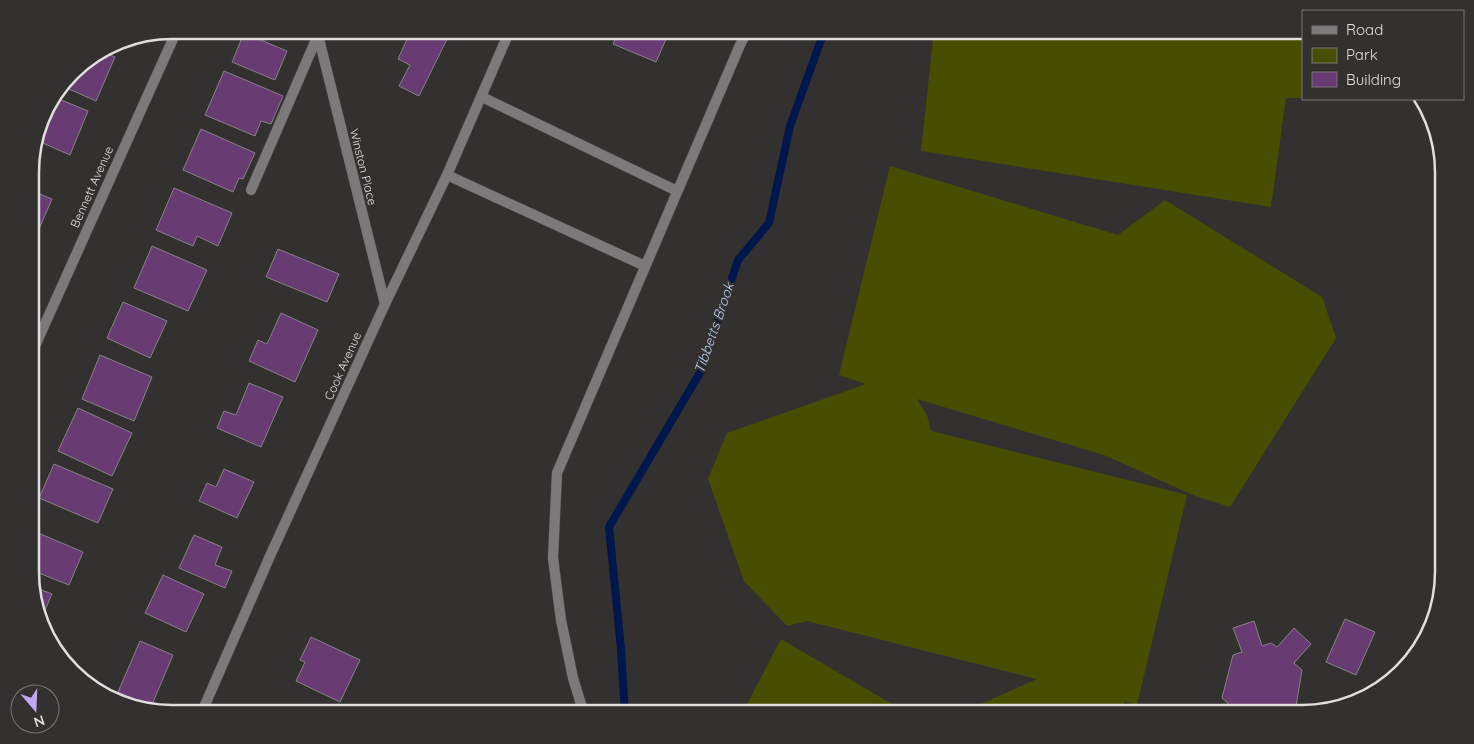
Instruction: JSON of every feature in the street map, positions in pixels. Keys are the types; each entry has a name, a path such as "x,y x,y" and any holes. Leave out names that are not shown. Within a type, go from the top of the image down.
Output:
{"street":[{"name":"Bennett Avenue","path":"39,337 173,39"},
{"name":"Winston Place","path":"250,190 316,39"},
{"name":"Winston Place","path":"319,39 385,304"},
{"name":"Cook Avenue","path":"205,705 270,556 385,304 447,175 506,39"},
{"path":"581,705 573,678 561,620 553,558 556,473 743,39"},
{"path":"482,97 677,191"},
{"path":"447,175 645,266"}],"green space":[{"path":"933,39 1302,39 1302,98 1286,98 1271,207 921,151"},
{"path":"890,166 1118,235 1165,200 1322,297 1336,338 1230,507 1195,496 1104,455 917,399 927,415 931,431 1187,495 1137,705 1124,701 1125,705 979,705 1037,679 807,621 787,626 744,581 708,479 727,433 866,384 839,375"},
{"path":"781,639 894,705 747,705"}],"building":[{"path":"242,39 258,39 287,51 275,80 232,62"},
{"path":"407,39 447,39 419,96 399,86 410,65 398,59"},
{"path":"615,39 666,39 656,62 613,44"},
{"path":"109,54 115,57 96,101 68,89 91,66"},
{"path":"224,71 283,96 271,124 261,121 255,136 205,115"},
{"path":"60,100 88,111 70,155 42,143 52,113"},
{"path":"201,129 255,153 243,179 239,178 233,192 183,170"},
{"path":"174,188 232,213 218,246 197,236 193,246 156,230"},
{"path":"39,194 52,199 39,229"},
{"path":"152,246 207,270 188,311 134,288"},
{"path":"278,249 339,274 327,302 266,277"},
{"path":"123,302 167,321 150,358 107,338"},
{"path":"281,313 318,330 295,382 249,361 258,340 267,344"},
{"path":"100,355 152,377 134,421 82,399"},
{"path":"249,383 283,397 261,447 217,428 224,411 236,415"},
{"path":"78,408 132,433 112,476 58,451"},
{"path":"54,464 113,489 98,523 39,498"},
{"path":"224,469 254,482 237,518 199,501 207,483 216,487"},
{"path":"39,533 83,552 69,585 39,573"},
{"path":"194,535 222,547 215,565 232,571 225,588 179,568"},
{"path":"163,575 204,594 186,632 145,613"},
{"path":"40,589 52,594 45,611"},
{"path":"1345,619 1375,632 1356,675 1326,662"},
{"path":"1254,621 1262,646 1271,643 1277,647 1294,628 1311,644 1294,663 1302,670 1296,705 1226,705 1228,703 1222,698 1233,655 1242,652 1233,628"},
{"path":"311,637 360,660 340,702 296,681 305,662 300,660"},
{"path":"140,641 173,655 152,704 138,701 118,692"}],"waterway":[{"name":"Tibbetts Brook","path":"624,705 609,527 701,371 738,260 769,223 790,126 822,39"}]}
